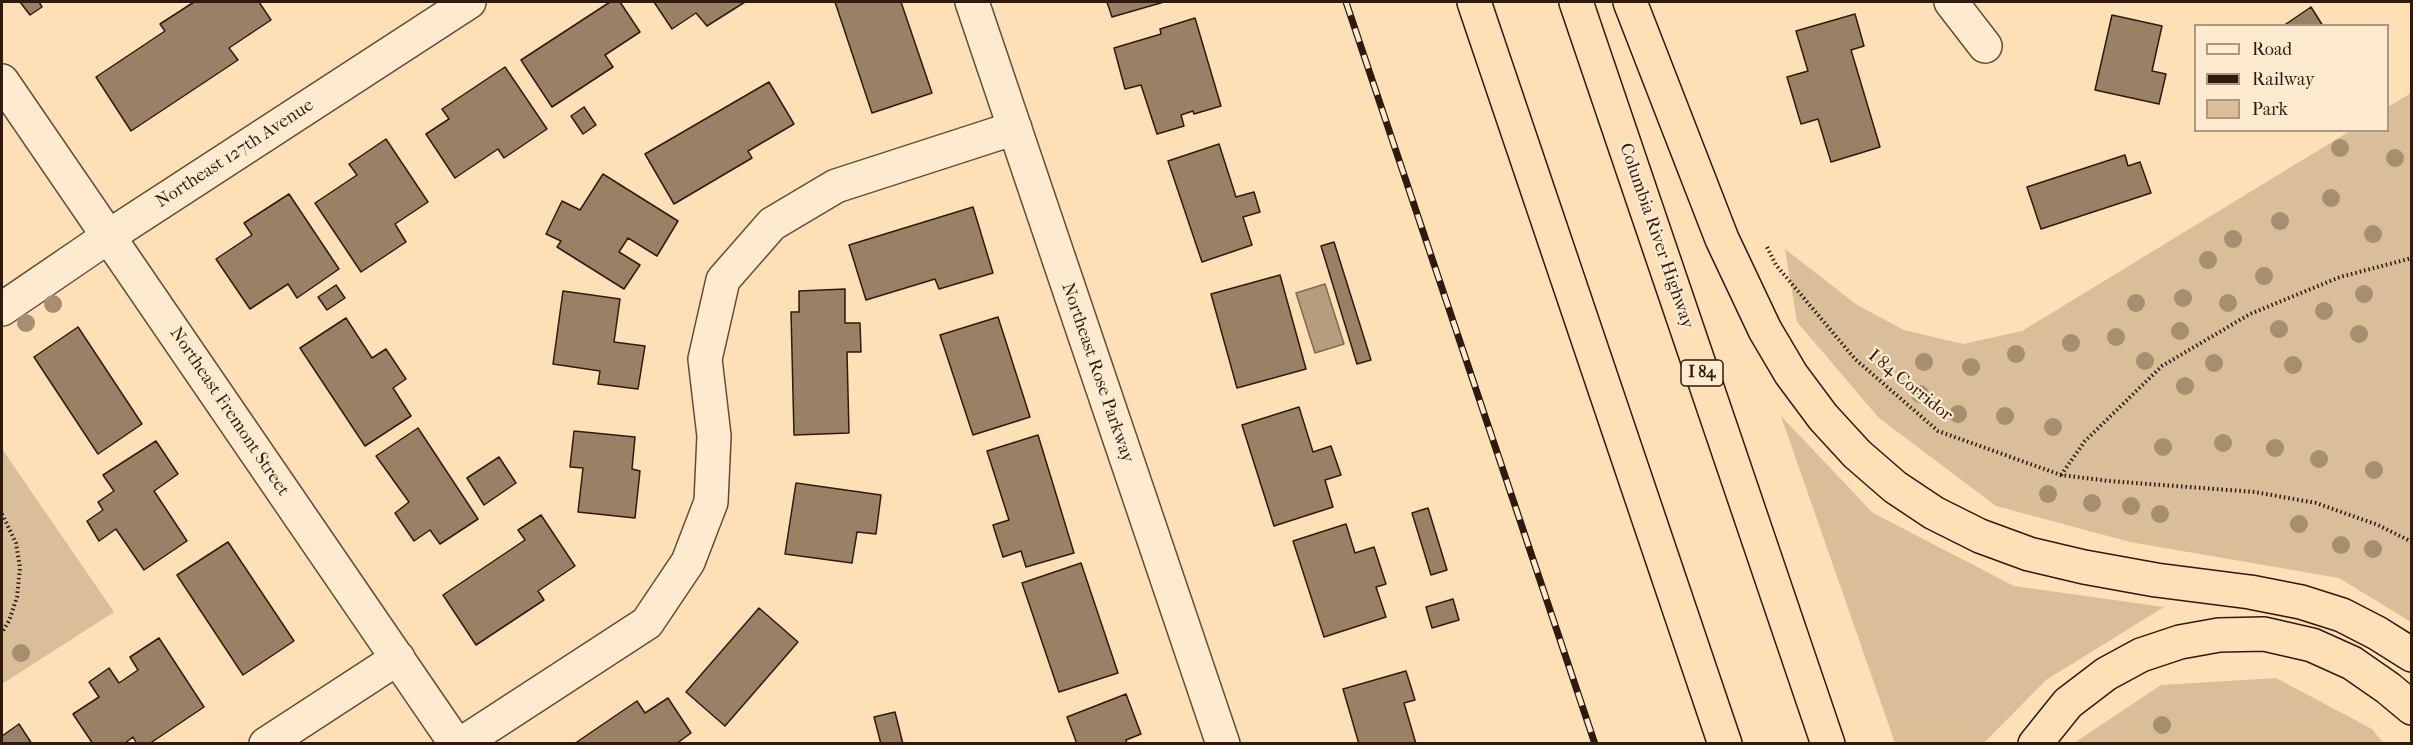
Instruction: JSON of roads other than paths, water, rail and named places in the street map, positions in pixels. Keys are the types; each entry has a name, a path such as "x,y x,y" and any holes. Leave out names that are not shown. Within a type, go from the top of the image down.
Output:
{"highway":[{"path":"1474,2 1725,744"},
{"name":"Columbia River Highway","path":"1576,2 1828,744"},
{"path":"1630,2 1722,238 1765,330 1791,374 1823,417 1857,454 1895,487 1934,513 1980,536 2029,554 2156,580 2250,592 2301,602 2342,615 2377,633 2412,656"},
{"path":"2035,744 2068,703 2106,674 2141,655 2170,645 2219,635 2264,634 2312,645 2352,663 2412,708"}],"street":[{"name":"Northeast 127th Avenue","path":"2,309 109,236 469,2"},
{"name":"Northeast Rose Parkway","path":"972,2 1223,744"},
{"path":"1951,2 1985,46"},
{"name":"Northeast Fremont Street","path":"2,81 456,744"},
{"path":"461,744 647,623 688,562 711,502 714,436 705,359 723,280 772,224 836,186 1015,128"},
{"path":"266,744 398,658"}],"railway":[{"path":"1346,2 1595,744"}]}
